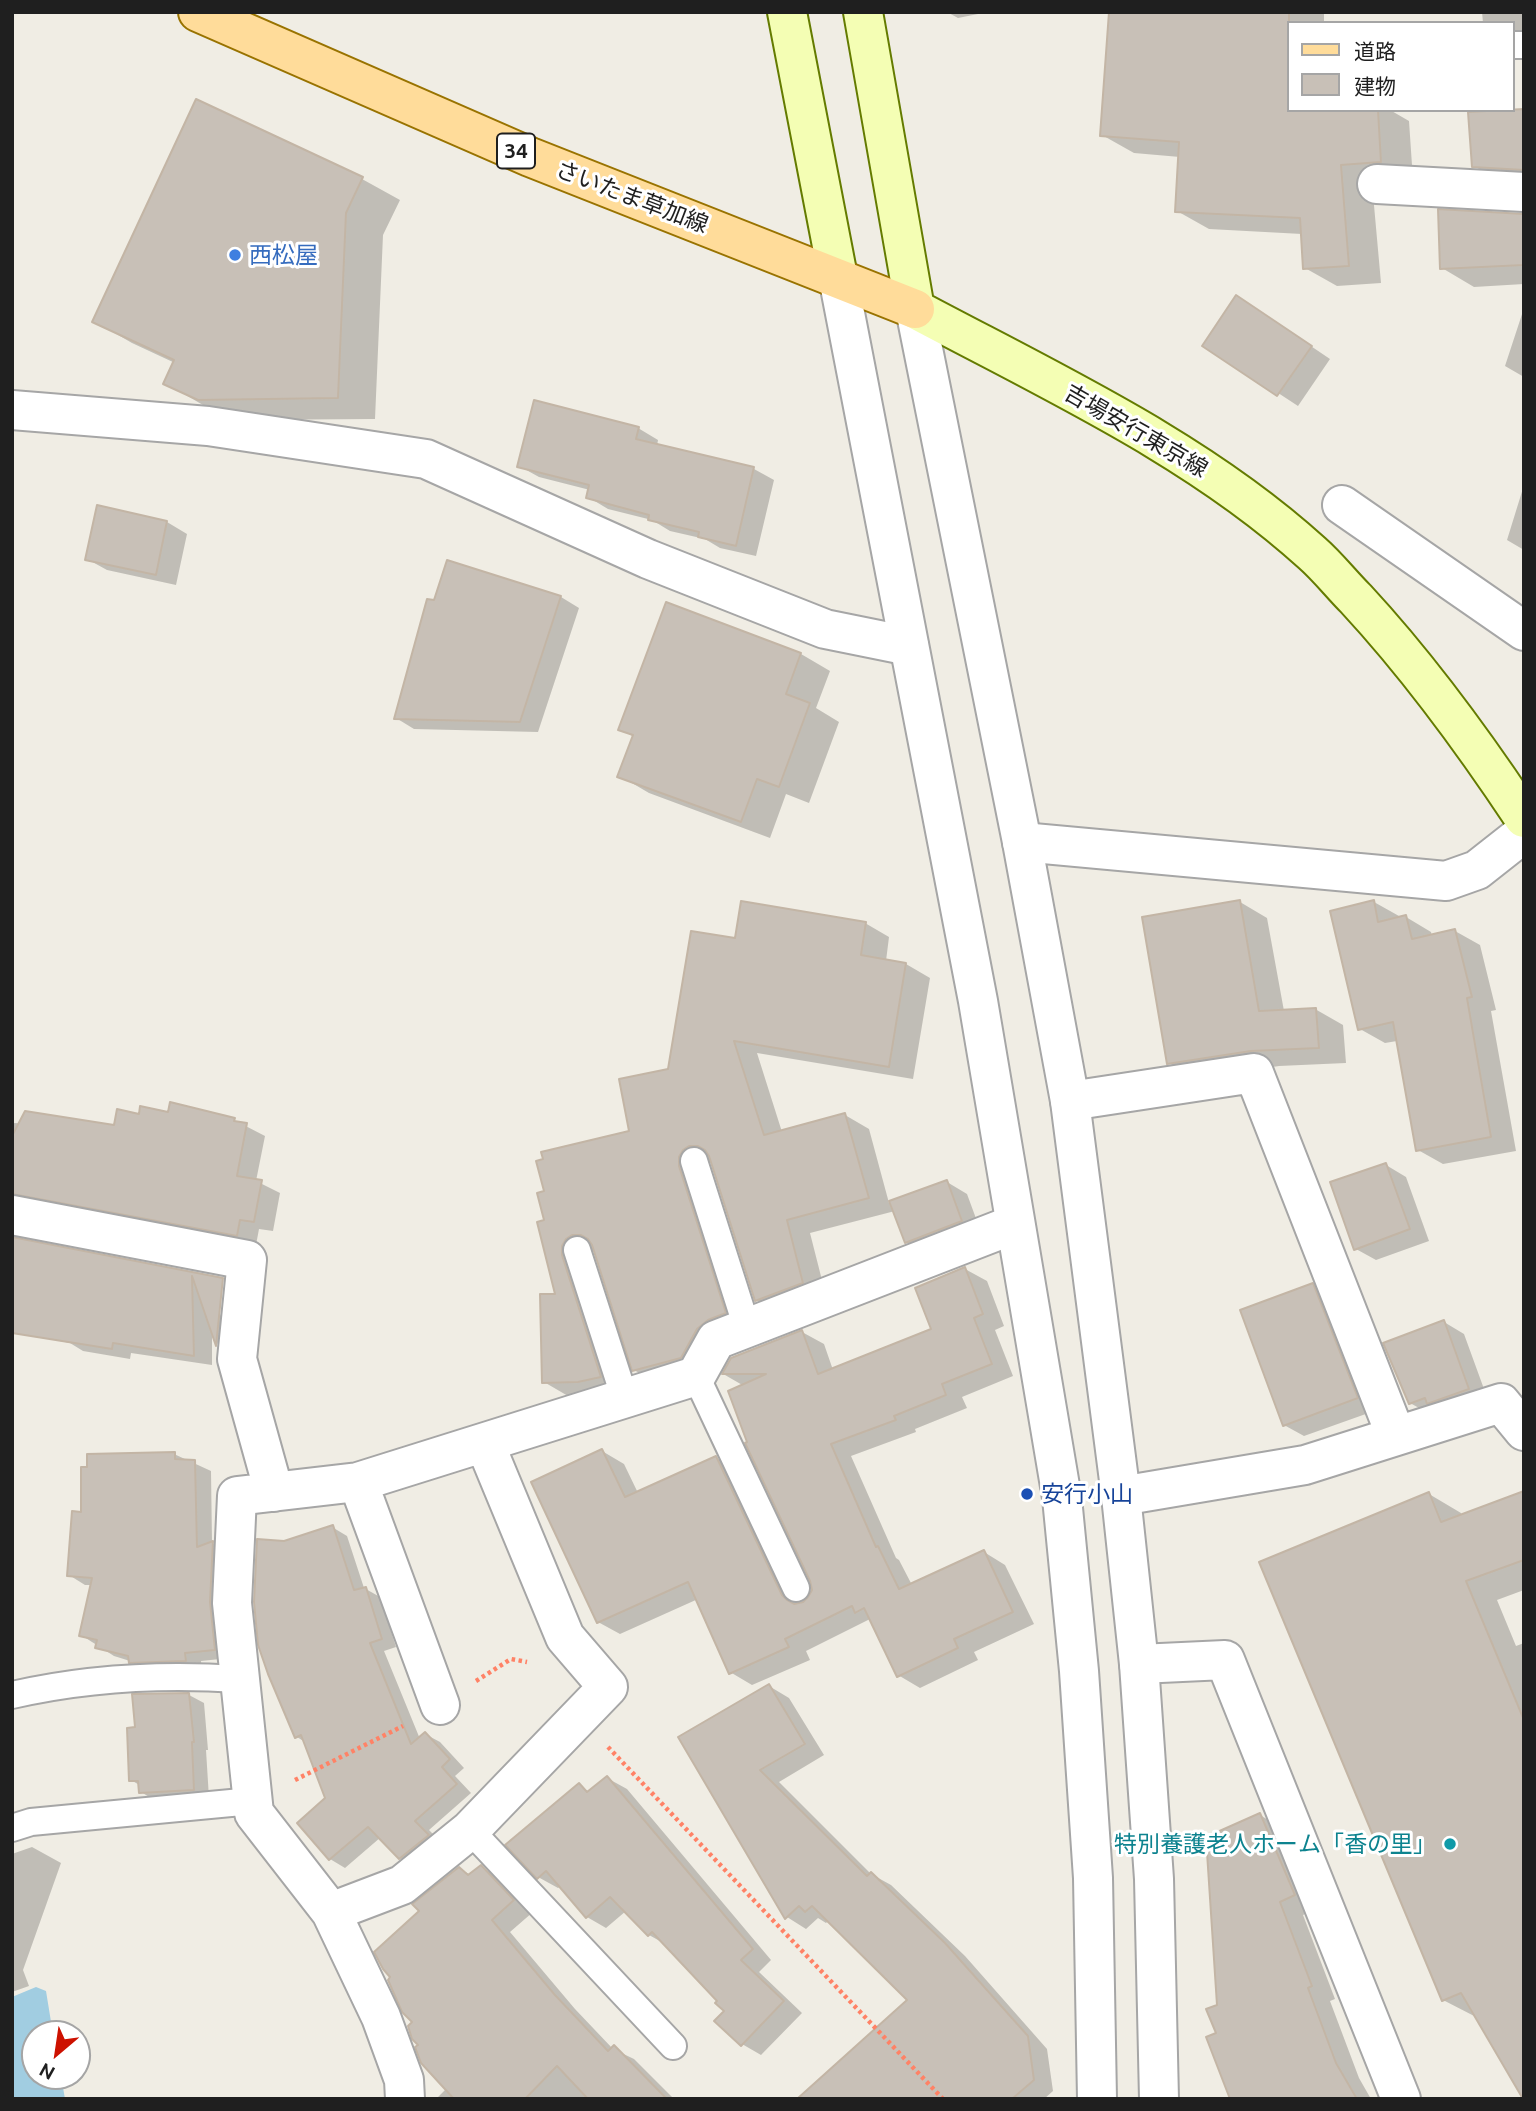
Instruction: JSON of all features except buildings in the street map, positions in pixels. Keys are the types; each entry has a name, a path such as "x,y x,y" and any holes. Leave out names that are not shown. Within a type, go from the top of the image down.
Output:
{"main road":[{"name":"さいたま草加線","path":"198,12 530,157 915,309"},
{"path":"787,12 838,277"},
{"path":"863,12 915,309"},
{"name":"吉場安行東京線","path":"915,309 1099,407 1224,482 1313,553 1400,646 1485,758 1524,818"}],"street":[{"path":"1377,184 1524,192"},
{"path":"838,277 978,1001 1062,1498 1079,1671 1093,1878 1097,2099"},
{"path":"915,309 1022,842 1070,1101 1121,1496 1139,1664 1154,1879 1159,2099"},
{"path":"12,410 208,426 426,459 648,559 825,629 909,646"},
{"path":"1342,505 1524,631"},
{"path":"1022,842 1446,881 1477,870 1524,833"},
{"path":"1070,1101 1254,1073 1396,1436"},
{"path":"12,1215 247,1260 237,1359 274,1492"},
{"path":"405,2099 404,2080 381,2017 331,1912 254,1813 232,1603 237,1496 358,1482 696,1376 716,1340 1015,1224"},
{"path":"1121,1496 1305,1465 1396,1436 1516,1408"},
{"path":"331,1912 402,1885 470,1830 608,1687 565,1637 485,1444"},
{"path":"358,1482 440,1705"},
{"path":"1139,1664 1225,1660 1401,2099"}],"lane":[{"path":"694,1161 747,1328"},
{"path":"577,1250 625,1399"},
{"path":"696,1376 796,1588"},
{"path":"12,1695 48,1686 183,1675 239,1679"},
{"path":"12,1828 32,1822 252,1801"},
{"path":"470,1830 673,2046"}],"path":[{"path":"252,1801 380,1739 440,1705 511,1659 525,1661 534,1670"},
{"path":"579,1717 943,2099"}],"water":[{"path":"36,1987 46,1991 51,2020 21,2020 21,2090 63,2090 65,2099 12,2099 12,1997"}],"place":[{"name":"西松屋","path":"235,255"},
{"name":"安行小山","path":"1027,1494"},
{"name":"特別養護老人ホーム「香の里」","path":"1450,1844"}]}
